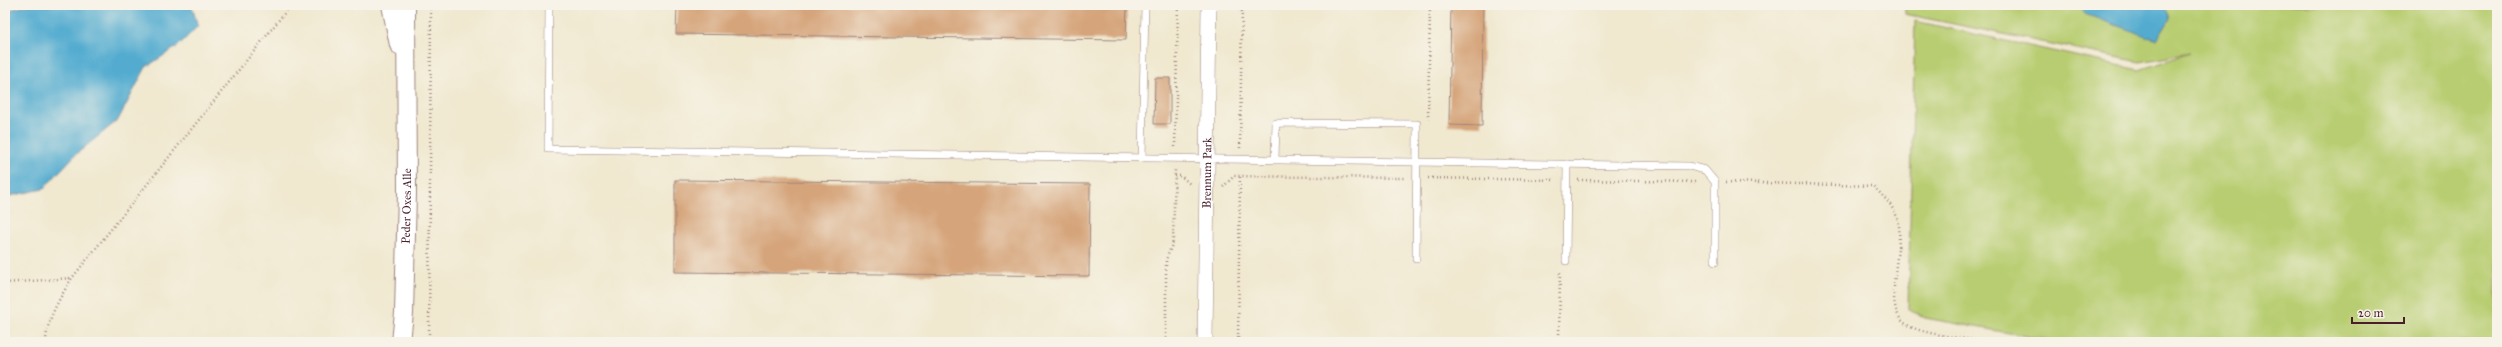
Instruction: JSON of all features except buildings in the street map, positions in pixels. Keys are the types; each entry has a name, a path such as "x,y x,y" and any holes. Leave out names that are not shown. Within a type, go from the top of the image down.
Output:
{"street":[{"name":"Peder Oxes Alle","path":"391,5 405,70"},
{"name":"Peder Oxes Alle","path":"400,342 404,313 406,201 406,5"},
{"name":"Brennum Park","path":"1205,342 1209,5"}],"lane":[{"path":"549,5 548,149 1207,160 1275,159 1698,167 1705,170 1715,182 1715,262"},
{"path":"1142,158 1145,5"},
{"path":"1275,159 1276,123 1416,124 1416,259"},
{"path":"1566,261 1567,164"}],"path":[{"path":"46,342 46,335 60,297 72,278 290,5"},
{"path":"429,342 431,5"},
{"path":"1166,342 1166,260 1173,242 1178,5"},
{"path":"1238,342 1242,5"},
{"path":"1428,123 1430,5"},
{"path":"1175,176 1181,176 1192,186 1224,187 1234,176 1715,182 1872,186 1890,204 1898,221 1895,297 1898,313 1905,324 1917,329 1990,342"},
{"path":"1559,342 1560,268"},
{"path":"5,283 72,278"}],"green space":[{"path":"1905,5 2497,5 2497,342 2060,342 1925,318 1908,308 1915,21 2139,70 2190,53 2140,62 1905,14"}],"water":[{"path":"28,5 188,5 192,7 198,26 178,46 146,67 118,120 75,155 43,189 5,197 5,11"},
{"path":"2079,5 2164,5 2170,19 2157,40 2085,14"}]}
